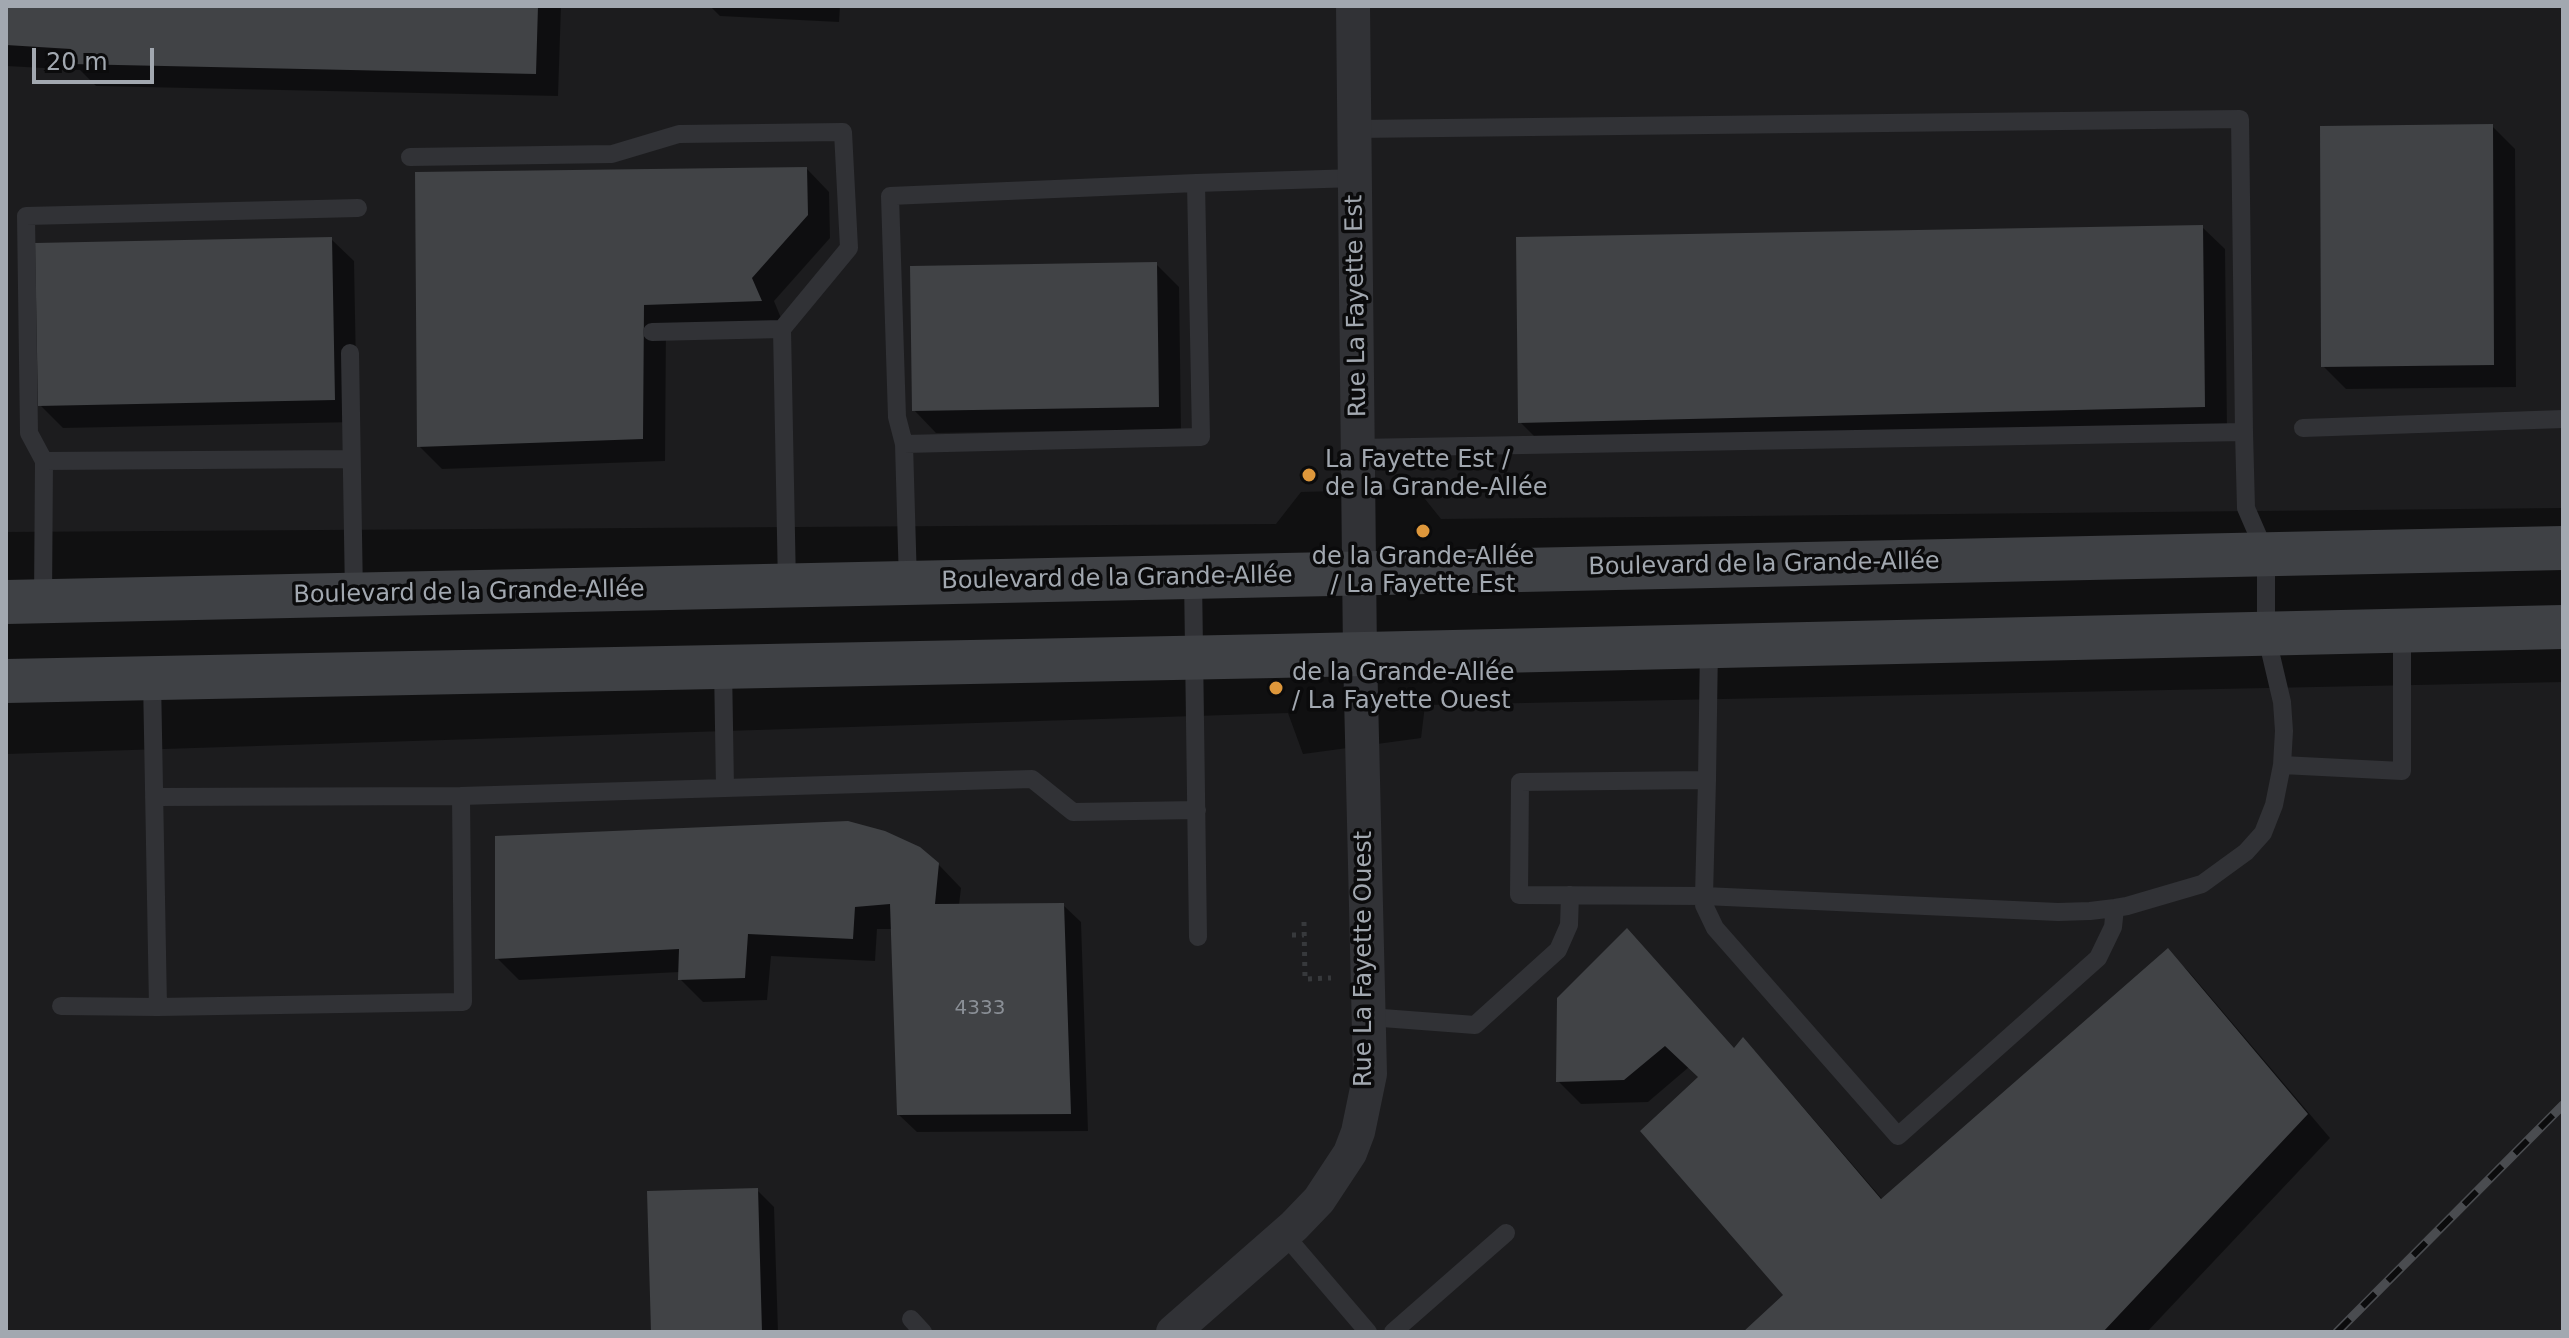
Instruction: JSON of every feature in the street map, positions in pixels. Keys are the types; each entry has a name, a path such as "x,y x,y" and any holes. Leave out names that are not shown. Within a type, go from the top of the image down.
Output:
{"street":[{"name":"Rue La Fayette Est","path":"1353,6 1360,654"},
{"name":"Boulevard de la Grande-Allée","path":"25,602 2563,548"},
{"path":"6,681 2563,627"},
{"name":"Rue La Fayette Ouest","path":"1173,1332 1319,1200 1336,1176 1358,1132 1370,1074 1360,654"}],"lane":[{"path":"1355,129 2240,119 2246,508 2266,554 2266,634 2282,702 2282,765 2274,805 2263,833 2246,852 2202,884 2115,908 2058,912 1704,896 1519,895 1520,782 1707,780"},
{"path":"410,157 612,154 679,134 843,132 849,248 782,329 787,586"},
{"path":"908,583 904,444 897,417 890,196 1356,178"},
{"path":"904,444 1201,437 1196,183"},
{"path":"25,602 44,461 29,433 26,216 358,208"},
{"path":"652,332 782,329"},
{"path":"350,353 354,595"},
{"path":"2303,428 2563,419"},
{"path":"1358,448 2244,432"},
{"path":"44,461 351,459"},
{"path":"1193,577 1198,937"},
{"path":"2282,765 2402,771 2402,631"},
{"path":"1709,646 1706,914 1898,1136 2098,958 2113,927 2115,908"},
{"path":"723,666 725,788"},
{"path":"152,679 158,1007"},
{"path":"154,797 461,796 1032,779 1073,812 1197,810"},
{"path":"61,1006 463,1002 461,796"},
{"path":"1369,1017 1475,1025 1558,950 1569,925 1570,895"},
{"path":"1393,1332 1506,1233"},
{"path":"1284,1234 1368,1332"}],"path":[{"path":"1304,922 1305,979 1340,978"},
{"path":"1292,935 1304,935"}],"shaded area":[{"path":"6,6 2563,6 2563,508 1441,519 1417,489 1301,492 1276,524 6,532"},
{"path":"2563,682 2563,1332 6,1332 6,754 1288,713 1303,754 1421,738 1425,705"}],"building":[{"path":"6,6 538,6 536,74 71,64 71,49 6,45"},
{"path":"2493,124 2494,365 2321,367 2320,126"},
{"path":"807,167 808,215 752,278 762,301 644,305 643,439 417,447 415,172"},
{"path":"2203,225 2205,407 1518,423 1516,237"},
{"path":"332,237 335,400 38,406 35,243"},
{"path":"1157,262 1159,407 912,411 910,266"},
{"path":"848,821 885,831 920,847 939,863 935,904 1064,903 1071,1114 897,1115 890,904 855,907 853,939 748,934 745,978 678,980 679,949 495,959 495,836"},
{"path":"1627,928 1734,1048 1743,1037 1881,1199 2168,948 2308,1114 2103,1332 1743,1332 1783,1295 1640,1131 1698,1077 1665,1046 1624,1080 1556,1082 1557,998"},
{"path":"758,1188 762,1332 651,1332 647,1191"}],"railway":[{"path":"2337,1332 2563,1105"}],"place":[{"name":"La Fayette Est / de la Grande-Allée","path":"1309,475"},
{"name":"de la Grande-Allée / La Fayette Est","path":"1423,531"},
{"name":"de la Grande-Allée / La Fayette Ouest","path":"1276,688"}]}
